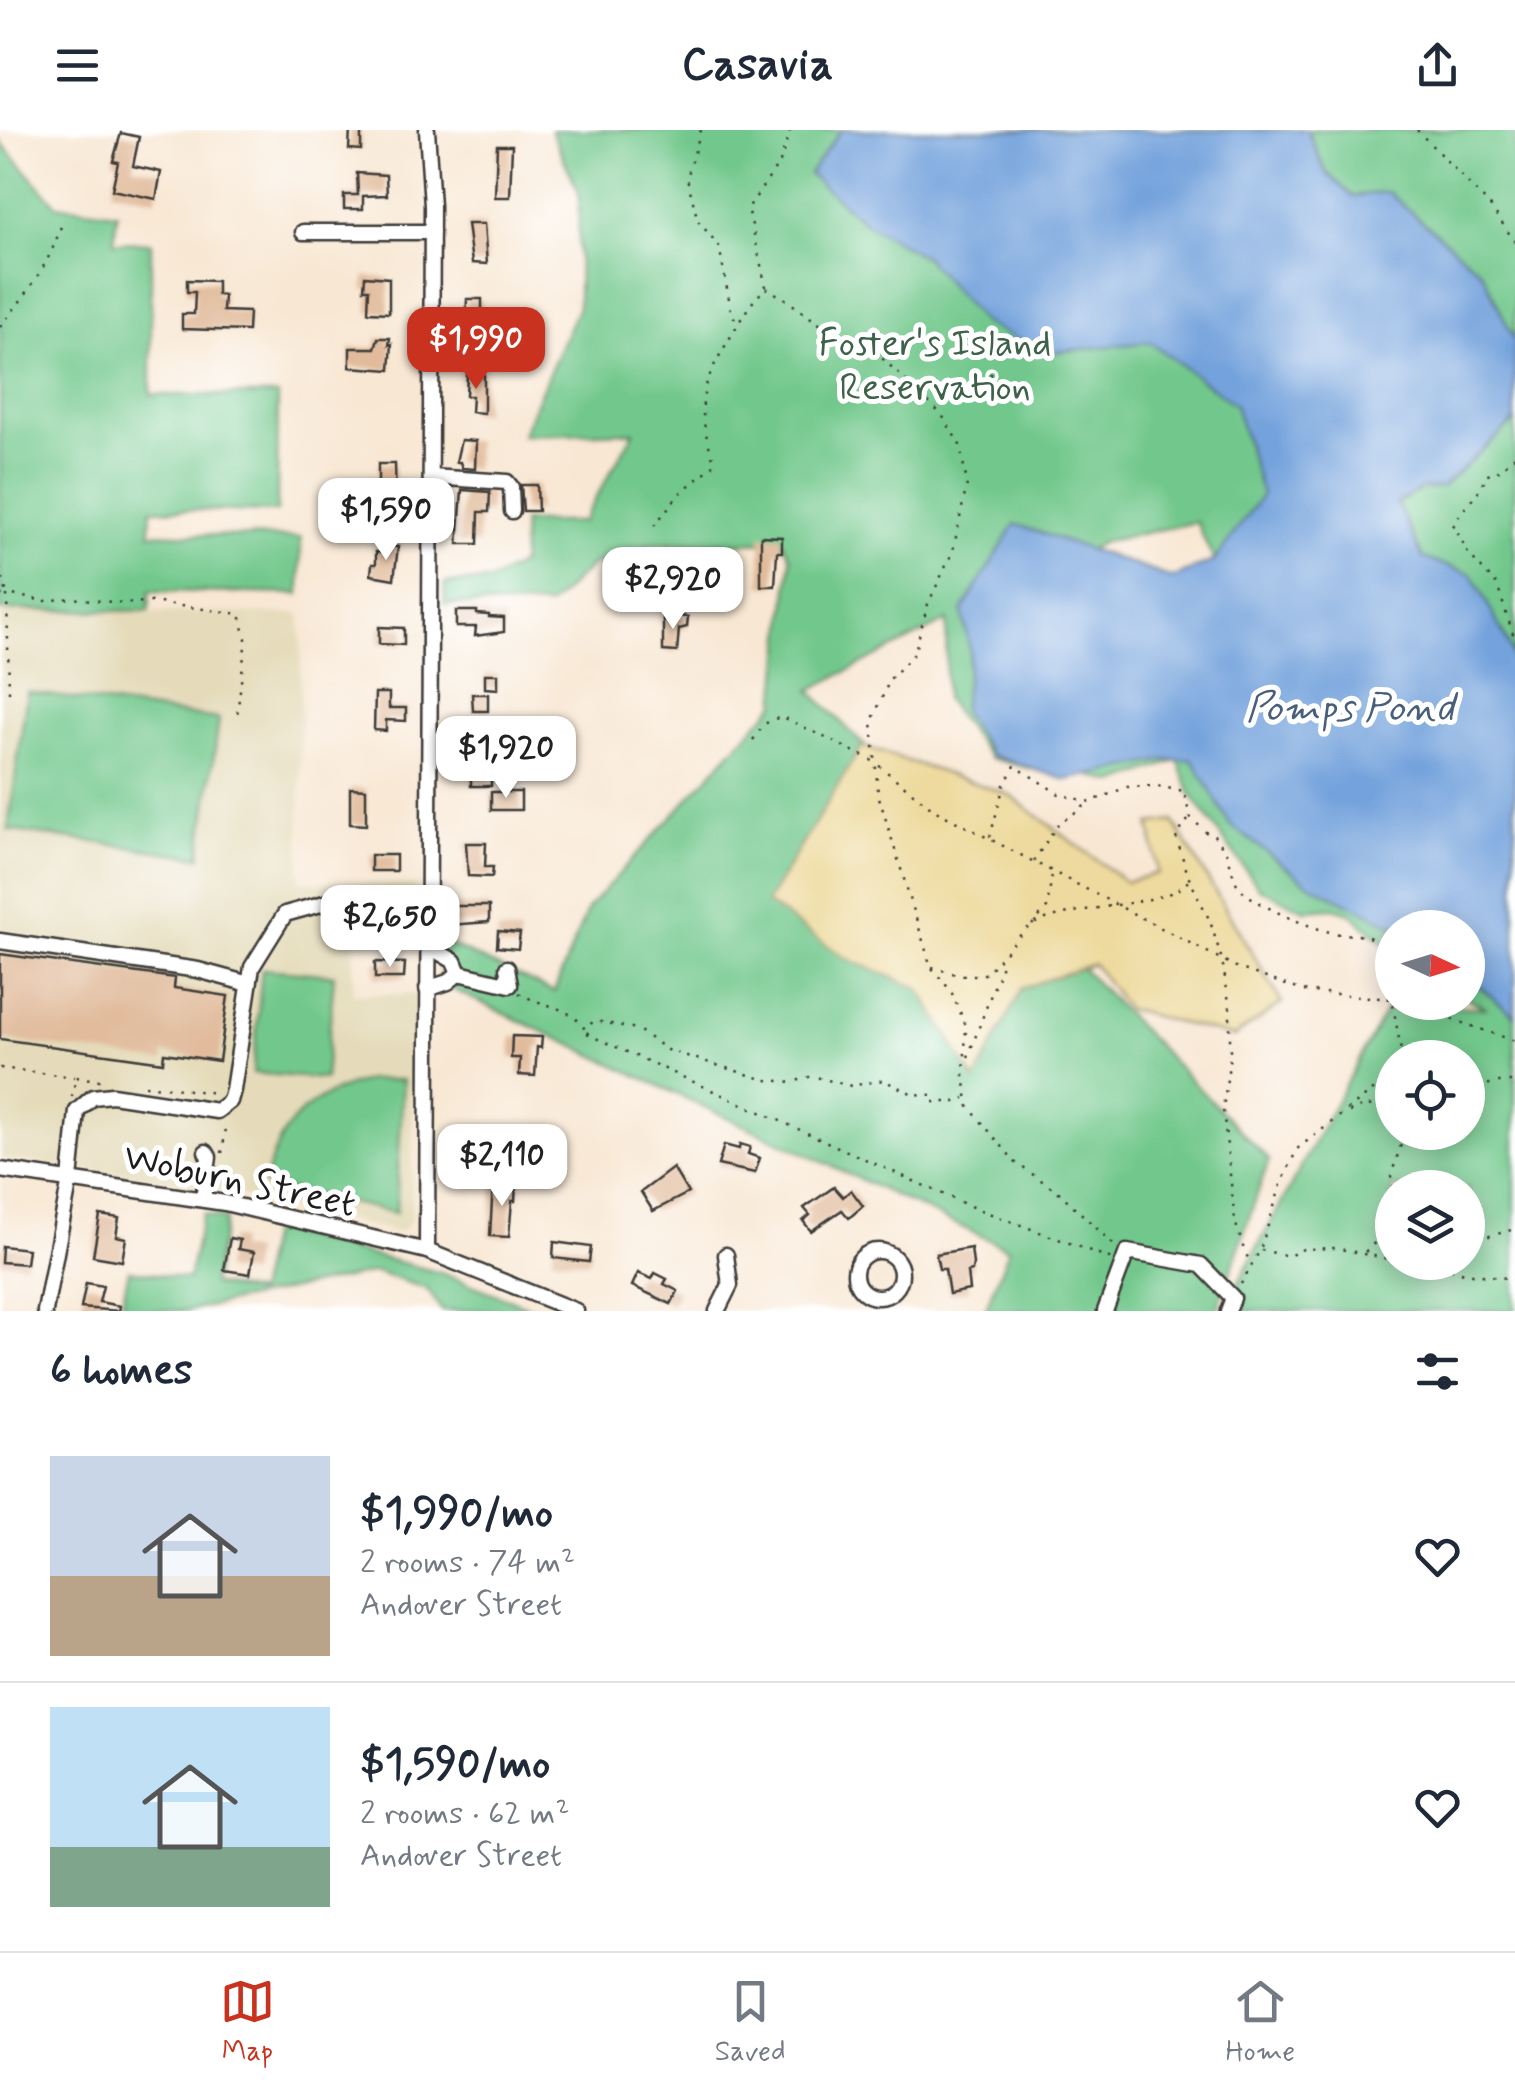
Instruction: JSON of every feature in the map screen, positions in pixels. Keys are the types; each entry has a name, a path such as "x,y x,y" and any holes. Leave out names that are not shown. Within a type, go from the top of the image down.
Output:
{"street":[{"path":"426,1252 432,232 427,130"},
{"path":"302,232 432,232"},
{"path":"430,477 507,482 511,486 512,511"},
{"path":"45,1311 70,1179 77,1111 92,1096 112,1096 217,1111 225,1106 233,1090 252,967 285,914 339,899 429,899"},
{"path":"0,941 198,970 249,984"},
{"path":"428,946 454,961 459,973"},
{"path":"459,973 508,984 507,968"},
{"path":"428,989 459,973"},
{"path":"203,1199 208,1157 214,1153"},
{"name":"Woburn Street","path":"0,1170 203,1199 426,1252 576,1311"},
{"path":"718,1311 730,1284 726,1255"},
{"path":"1105,1311 1119,1255 1201,1265 1231,1305"},
{"path":"867,1311 872,1296"}],"path":[{"path":"701,130 690,161 689,187 698,220 719,246 732,315 738,322"},
{"path":"790,130 780,162 748,208 766,288 834,334 882,358 942,415 960,445 967,484 953,551 928,604 914,654 890,679 872,721 878,794 931,966 950,991 966,1026 964,1077 967,1098 978,1120 1016,1162 1060,1193 1119,1255"},
{"path":"1417,130 1491,207 1515,242"},
{"path":"0,327 38,280 53,253 62,223"},
{"path":"654,526 679,494 715,464 702,412 706,378 747,306 766,288"},
{"path":"1515,456 1497,472 1486,474 1481,490 1461,507 1453,528 1466,551 1497,585 1515,640"},
{"path":"0,568 7,594 9,692"},
{"path":"0,595 45,601 72,598 152,602 240,614 246,638 237,716"},
{"path":"753,740 766,722 774,717 785,718 873,761 936,811 1222,960 1303,991 1375,999"},
{"path":"990,838 1004,785 1015,766 1059,794 1090,802"},
{"path":"1034,860 1057,826 1090,802 1127,788 1168,787 1184,791 1190,817 1223,847 1236,881 1246,894 1288,917 1326,931 1375,939"},
{"path":"1190,817 1176,837 1222,960 1230,1024 1223,1109 1236,1221 1245,1254 1252,1264"},
{"path":"931,966 959,975 983,975 1005,956 1046,908 1052,870"},
{"path":"1031,926 1069,913 1172,894 1190,878"},
{"path":"966,1063 1005,956"},
{"path":"508,984 533,1001 570,1012 587,1034 968,1205 1119,1255"},
{"path":"1454,1020 1515,1041"},
{"path":"587,1034 596,1021 637,1029 667,1050 774,1081 793,1082 812,1076 852,1086 883,1080 914,1094 932,1095 933,1102 967,1098"},
{"path":"0,1069 76,1077"},
{"path":"1485,1086 1515,1082"},
{"path":"1231,1305 1260,1250 1281,1185 1298,1150 1375,1089"},
{"path":"1342,1114 1375,1105"},
{"path":"214,1153 233,1110"},
{"path":"1485,1237 1515,1229"},
{"path":"1362,1255 1375,1243"},
{"path":"1260,1250 1289,1256 1303,1249 1335,1248 1375,1257"},
{"path":"1485,1275 1515,1279"}],"shaded area":[{"path":"0,610 301,614 300,882 415,885 415,908 355,907 353,994 415,994 411,1220 403,1230 397,1232 195,1184 0,1158"}],"green space":[{"name":"Foster's Island Reservation","path":"551,130 1515,130 1515,1311 1223,1311 1381,1020 1485,1020 1485,910 1375,910 1375,935 1350,913 1334,908 1304,910 1259,888 1191,795 1178,760 1115,783 1088,775 1039,771 990,758 945,699 947,621 810,690 1269,1160 1217,1311 985,1311 1009,1249 441,984 441,941 554,992 588,908 776,703 791,558 783,542 648,545 642,555 593,564 549,606 444,604 445,583 490,581 521,564 523,522 582,522 634,432 522,435 578,307 579,193","holes":["1196,522 1214,561 1172,578 1090,549 1103,542"]},
{"path":"0,141 56,205 117,213 114,242 151,243 151,395 278,395 277,512 151,509 150,533 301,538 300,594 150,591 149,611 0,610"},
{"path":"27,692 219,719 200,857 8,830"},
{"path":"262,969 334,975 325,1079 253,1073"},
{"path":"369,1080 403,1080 396,1213 264,1184 278,1144 299,1115 329,1094"},
{"path":"203,1214 226,1219 212,1284 257,1293 271,1229 441,1273 539,1311 442,1311 427,1289 375,1272 187,1311 120,1311 129,1270 188,1279"}],"sand":[{"path":"862,746 1008,794 1126,882 1158,873 1150,824 1173,821 1282,1003 1234,1037 1127,1009 1093,964 1022,988 975,1081 919,988 847,959 766,903"}],"water":[{"name":"Pomps Pond","path":"841,130 1307,130 1326,172 1352,196 1388,192 1482,272 1515,341 1515,421 1442,487 1422,489 1397,503 1423,558 1472,574 1511,649 1515,670 1515,1016 1485,991 1485,910 1375,910 1375,916 1309,884 1230,825 1193,760 1165,760 1066,780 991,755 962,711 970,651 962,611 1015,524 1172,578 1214,561 1262,495 1235,405 1150,342 1045,353 983,323 926,258 865,223 809,174"}],"building":[{"path":"350,130 361,130 361,150 349,149"},
{"path":"121,133 139,137 133,166 161,172 156,199 112,190 118,162 113,161"},
{"path":"497,145 512,145 510,197 495,197"},
{"path":"357,173 386,175 387,195 363,196 363,209 344,209 344,195 358,195"},
{"path":"467,224 484,224 487,264 472,263"},
{"path":"365,276 389,278 389,313 368,312"},
{"path":"187,280 217,281 217,295 224,295 223,311 249,312 248,331 182,329 182,314 194,314 195,292 187,292"},
{"path":"467,299 482,299 482,318 492,318 492,330 486,330 486,338 473,338 473,319 466,320"},
{"path":"378,338 390,338 390,370 350,367 350,348 375,348"},
{"path":"467,374 484,375 484,413 471,412 472,396 466,396"},
{"path":"461,440 476,441 475,469 462,468 456,462"},
{"path":"378,464 395,464 396,499 378,499"},
{"path":"521,485 537,485 538,511 523,511"},
{"path":"462,490 490,492 489,512 479,512 478,544 458,544"},
{"path":"761,536 782,537 775,586 761,586"},
{"path":"383,546 398,547 394,579 371,575 376,552 383,552"},
{"path":"456,611 477,611 504,618 504,632 475,636 476,627 456,627"},
{"path":"663,615 688,617 687,627 679,629 677,652 663,651"},
{"path":"379,627 404,628 404,645 379,644"},
{"path":"485,674 498,674 498,689 485,688"},
{"path":"375,693 389,693 389,708 406,708 406,721 386,720 386,731 374,730"},
{"path":"472,694 488,694 488,711 473,711"},
{"path":"471,765 488,765 491,786 471,786"},
{"path":"350,788 366,789 366,825 350,824"},
{"path":"491,792 521,792 521,810 491,810"},
{"path":"466,843 486,843 485,867 493,867 492,877 468,876"},
{"path":"371,855 396,855 396,871 371,871"},
{"path":"449,906 489,906 489,922 449,925"},
{"path":"395,915 411,916 410,940 383,939 383,927 394,927"},
{"path":"498,931 520,933 518,949 497,947"},
{"path":"0,954 175,978 174,988 228,996 219,1061 164,1053 163,1062 0,1039"},
{"path":"375,962 405,963 404,978 375,978"},
{"path":"512,1036 542,1037 541,1048 537,1047 535,1076 519,1075 520,1058 511,1058"},
{"path":"740,1144 750,1147 748,1154 760,1158 755,1173 718,1165 724,1145 739,1149"},
{"path":"673,1168 688,1193 653,1211 641,1192"},
{"path":"493,1182 516,1184 509,1237 490,1236"},
{"path":"834,1187 843,1197 851,1190 863,1206 849,1218 842,1210 811,1231 803,1221 810,1215 804,1208"},
{"path":"100,1215 119,1218 116,1236 126,1238 122,1261 93,1256"},
{"path":"230,1238 240,1240 238,1249 254,1252 250,1274 224,1270"},
{"path":"554,1242 591,1247 589,1262 553,1258"},
{"path":"2,1246 28,1249 26,1264 1,1262"},
{"path":"971,1248 969,1290 949,1294 945,1269 939,1269 936,1254"},
{"path":"638,1273 652,1279 655,1273 667,1279 664,1284 678,1291 671,1304 632,1286"},
{"path":"86,1283 103,1286 99,1302 120,1306 119,1311 81,1308"}]}
